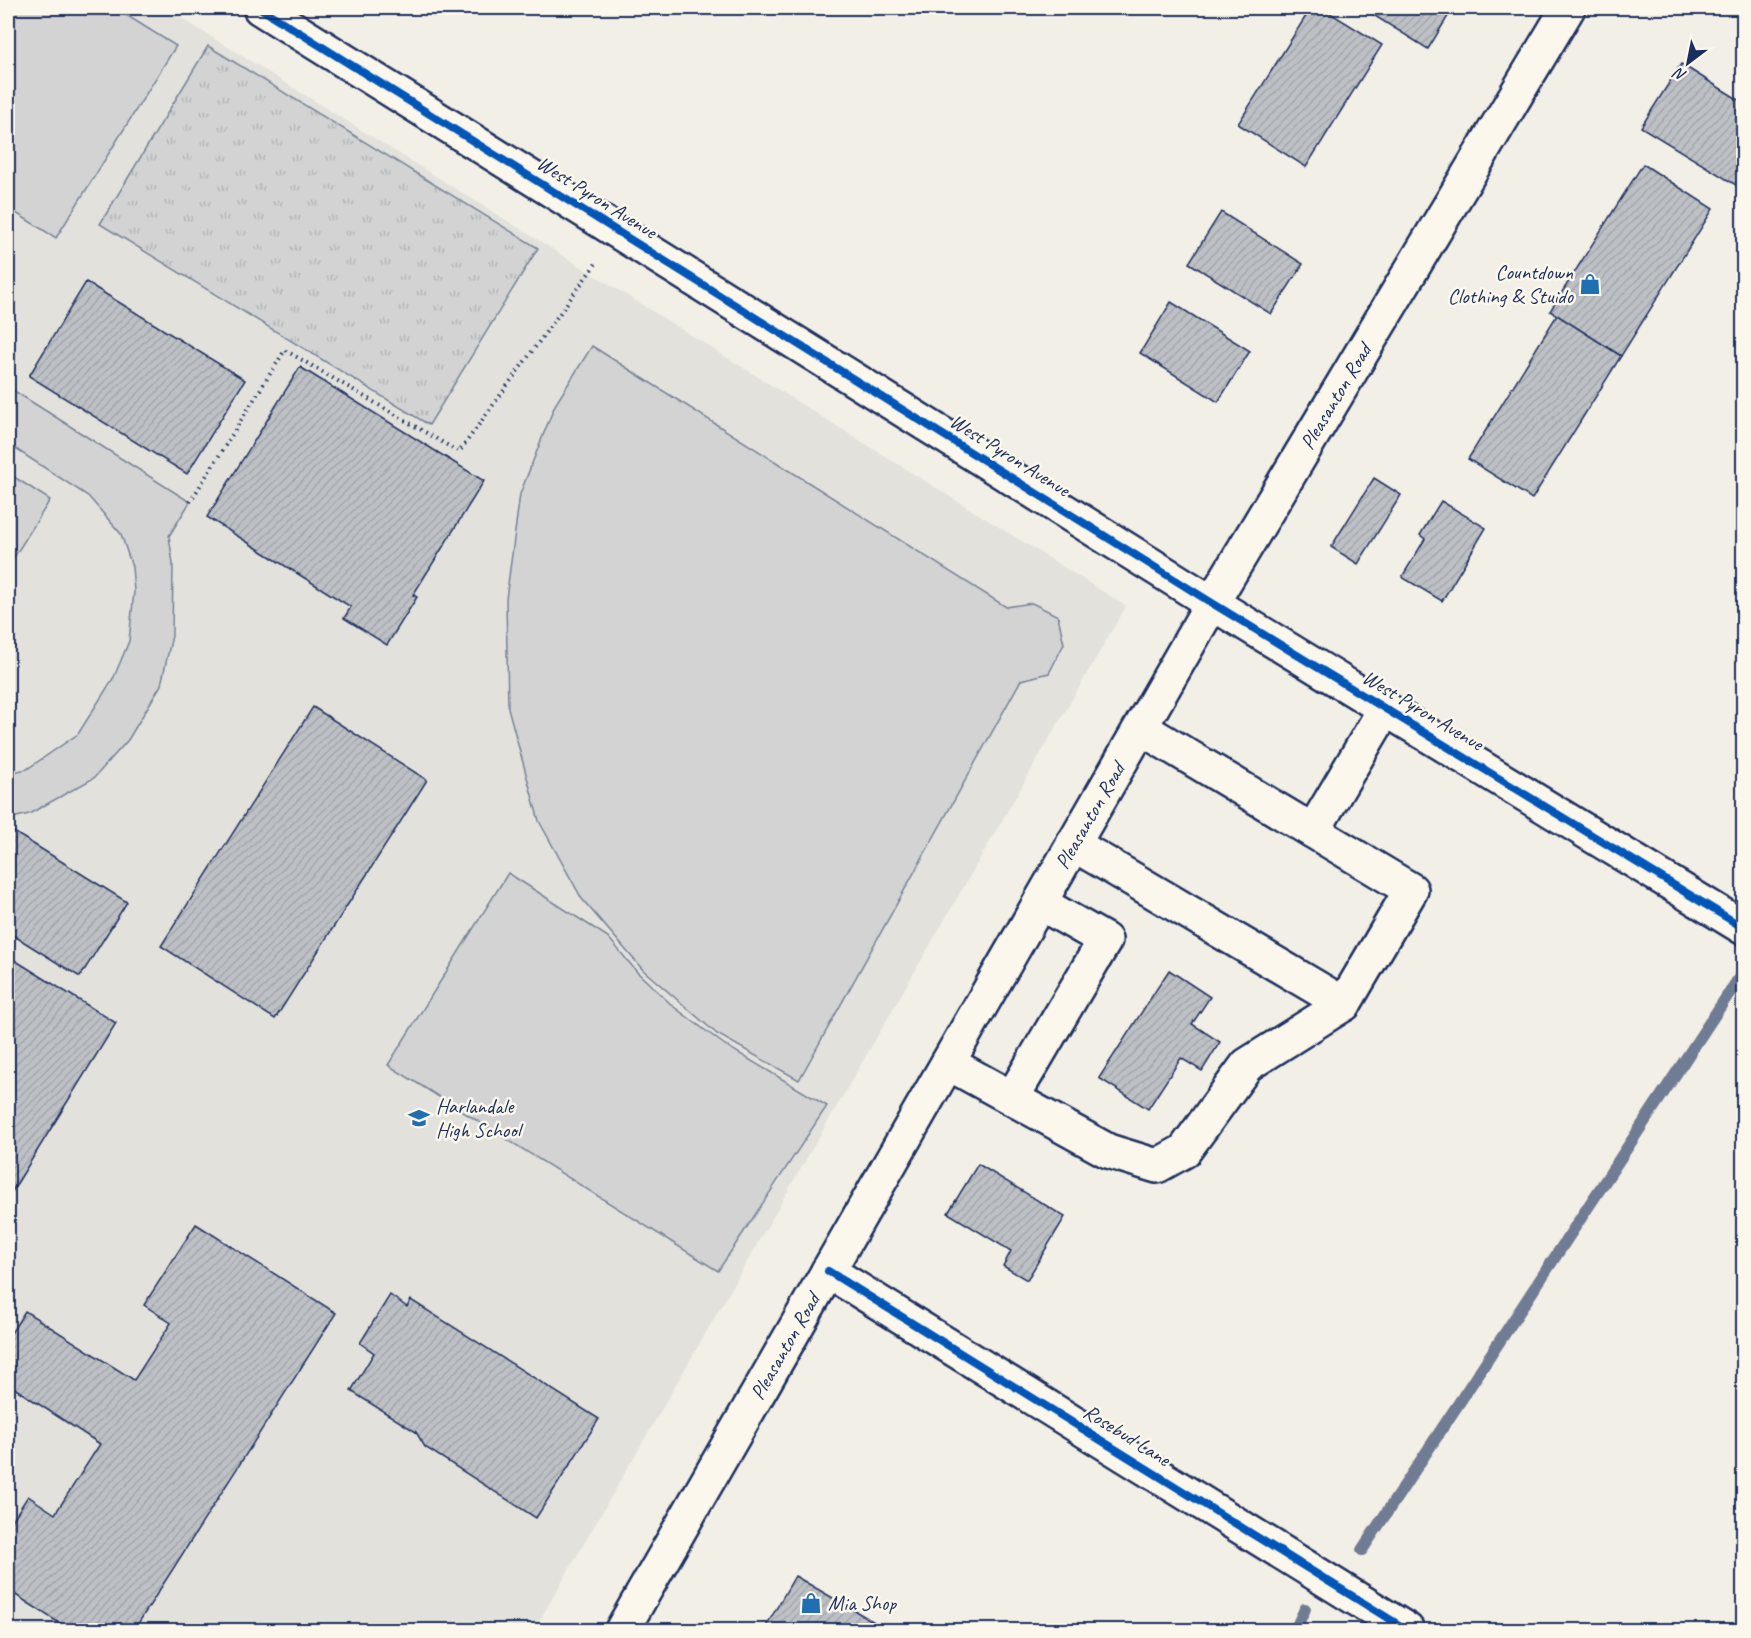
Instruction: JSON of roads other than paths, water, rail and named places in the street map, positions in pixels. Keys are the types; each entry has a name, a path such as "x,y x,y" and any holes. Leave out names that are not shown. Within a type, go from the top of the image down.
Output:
{"street":[{"name":"West Pyron Avenue","path":"260,8 1212,603 1743,928"},
{"name":"Pleasanton Road","path":"622,1630 1212,603 1568,8"},
{"path":"1313,831 1385,709"},
{"path":"948,1063 1108,1151 1157,1166 1184,1151 1247,1065 1344,1004 1411,890 1141,728"},
{"path":"1073,844 1344,1004"},
{"path":"1012,1098 1105,940 1040,903"},
{"name":"Rosebud Lane","path":"828,1271 1407,1630"}],"waterway":[{"path":"1362,1550 1743,972"},
{"path":"1295,1630 1305,1609"}],"place":[{"name":"Countdown Clothing & Stuido","path":"1590,284"},
{"name":"Harlandale High School","path":"419,1118"},
{"name":"Mia Shop","path":"811,1603"}]}
